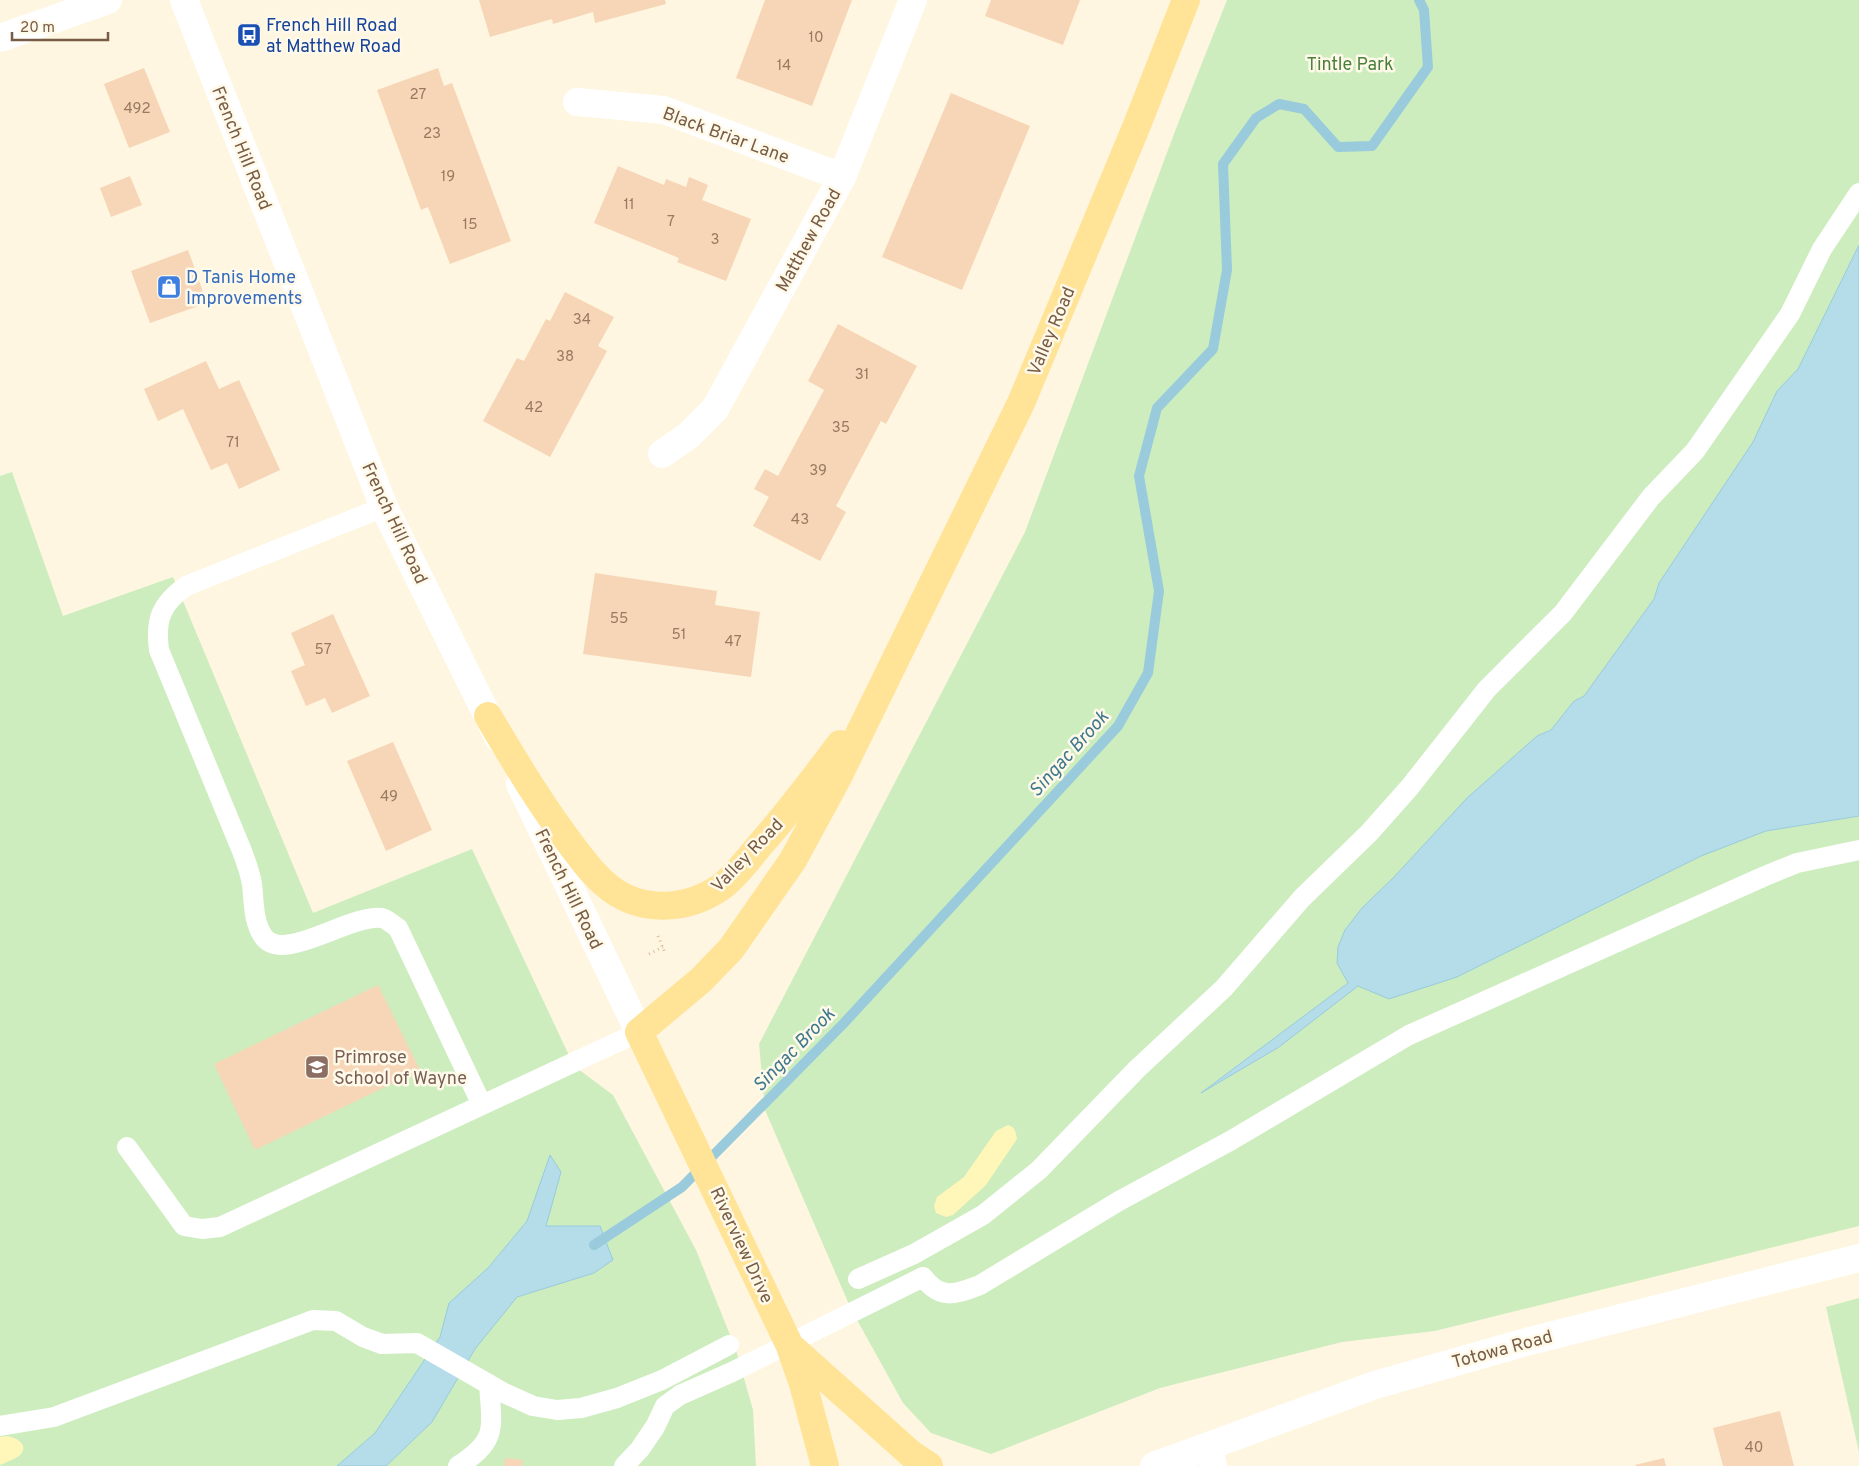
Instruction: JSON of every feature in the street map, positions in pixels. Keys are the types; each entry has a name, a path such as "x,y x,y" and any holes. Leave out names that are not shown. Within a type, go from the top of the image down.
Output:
{"main road":[{"path":"0,38 108,0"},
{"name":"French Hill Road","path":"184,0 384,507 488,716 543,835 640,1032"},
{"name":"Matthew Road","path":"662,454 689,435 716,409 842,177 913,0"},
{"name":"Valley Road","path":"640,1032 707,974 731,949 793,860 838,778 1021,403 1137,125 1186,0"},
{"name":"Black Briar Lane","path":"577,102 664,110 842,177"},
{"name":"Valley Road","path":"488,716 548,814 599,880 612,890 635,902 661,906 680,905 706,896 723,885 798,801 850,730 897,654"},
{"name":"Riverview Drive","path":"640,1032 785,1337 803,1384 825,1466"},
{"name":"Totowa Road","path":"1154,1466 1211,1456 1375,1384 1526,1342 1859,1258"},
{"path":"785,1337 911,1454 929,1466"}],"lane":[{"path":"858,1279 914,1254 983,1215 1039,1170 1137,1069 1224,988 1302,898 1369,833 1409,788 1487,689 1563,613 1650,497 1695,451 1790,314 1822,250 1859,192"},
{"path":"384,507 186,586 166,604 160,618 157,633 159,650 245,859 251,882 256,920 264,938 276,946 292,946 348,923 367,919 384,918 398,928 482,1105"},
{"path":"914,1254 923,1278 930,1287 939,1293 957,1294 980,1285 1119,1201 1230,1141 1409,1035 1765,876 1798,863 1859,850"},
{"path":"127,1146 184,1226 202,1229 220,1227 640,1032"},
{"path":"624,1466 645,1442 665,1406 680,1395 732,1372 785,1337 923,1278"},
{"path":"0,1426 54,1417 313,1320 336,1322 363,1337 382,1344 417,1343 534,1406 557,1410 581,1408 617,1398 662,1380 729,1344"},
{"path":"458,1466 473,1456 488,1441 491,1407 483,1380"},
{"path":"662,1380 665,1406"}],"path":[{"path":"649,954 663,947"}],"green space":[{"name":"Tintle Park","path":"1227,0 1859,0 1859,1226 1435,1331 1342,1342 1160,1388 991,1454 931,1433 903,1403 851,1309 765,1110 759,1044 1025,532 1177,126"},
{"path":"12,472 63,616 173,577 313,913 472,849 574,1066 613,1095 696,1250 736,1350 753,1410 756,1466 0,1466 0,476"},
{"path":"1859,1298 1859,1452 1826,1307"}],"sand":[{"path":"1008,1125 1015,1130 1017,1139 986,1185 953,1215 946,1217 936,1213 934,1206 937,1197 964,1177 996,1131"},
{"path":"6,1436 21,1442 23,1448 19,1456 0,1465 0,1437"}],"water":[{"path":"1859,245 1859,816 1766,831 1701,856 1457,977 1389,999 1358,986 1279,1047 1201,1093 1348,983 1337,963 1338,947 1345,930 1362,908 1394,877 1467,798 1537,736 1551,730 1574,701 1584,696 1654,599 1659,583 1753,442 1777,391 1798,369"},
{"path":"550,1155 561,1172 546,1226 600,1226 613,1260 594,1273 517,1297 475,1349 432,1422 386,1466 337,1466 375,1433 440,1337 449,1303 488,1268 527,1221"}],"building":[{"path":"479,0 665,0 666,4 595,23 593,12 553,24 552,19 490,37"},
{"path":"765,0 852,0 812,106 736,78"},
{"path":"991,0 1080,0 1063,45 985,16"},
{"path":"144,68 170,132 129,148 104,84"},
{"path":"438,68 444,86 452,83 511,241 450,264 428,207 421,210 377,90"},
{"path":"951,93 1030,126 962,290 882,257"},
{"path":"618,166 664,185 666,179 686,187 689,177 708,185 702,200 751,219 726,281 677,262 679,258 594,223"},
{"path":"130,176 142,205 111,217 100,188"},
{"name":"D Tanis Home Improvements","path":"188,250 207,303 150,323 131,271"},
{"path":"565,292 614,317 598,346 607,351 550,457 483,421 517,358 524,361 546,319 550,321"},
{"path":"838,324 917,366 886,424 881,421 836,506 846,512 820,561 753,526 769,497 754,489 765,469 778,476 824,390 808,381"},
{"path":"206,361 219,389 239,380 280,470 239,489 227,463 211,470 183,409 158,421 144,389"},
{"path":"595,573 717,591 715,605 760,612 751,677 583,654"},
{"path":"333,614 370,696 332,713 325,698 306,706 291,671 305,665 291,633"},
{"path":"393,742 432,830 386,851 347,761"},
{"name":"Primrose School of Wayne","path":"378,985 420,1070 255,1150 214,1064"},
{"path":"1780,1411 1794,1466 1723,1466 1713,1428"},
{"path":"505,1458 523,1460 522,1466 504,1466"},
{"path":"1664,1458 1666,1466 1635,1465"}],"waterway":[{"name":"Singac Brook","path":"594,1245 682,1187 844,1023 1118,726 1148,673 1159,591 1139,476 1157,408 1213,349 1227,270 1223,164 1256,118 1279,104 1304,109 1338,147 1372,146 1428,67 1424,10 1419,0"}],"place":[{"name":"French Hill Road at Matthew Road","path":"249,35"},
{"name":"D Tanis Home Improvements","path":"169,287"},
{"name":"Primrose School of Wayne","path":"317,1067"}]}
